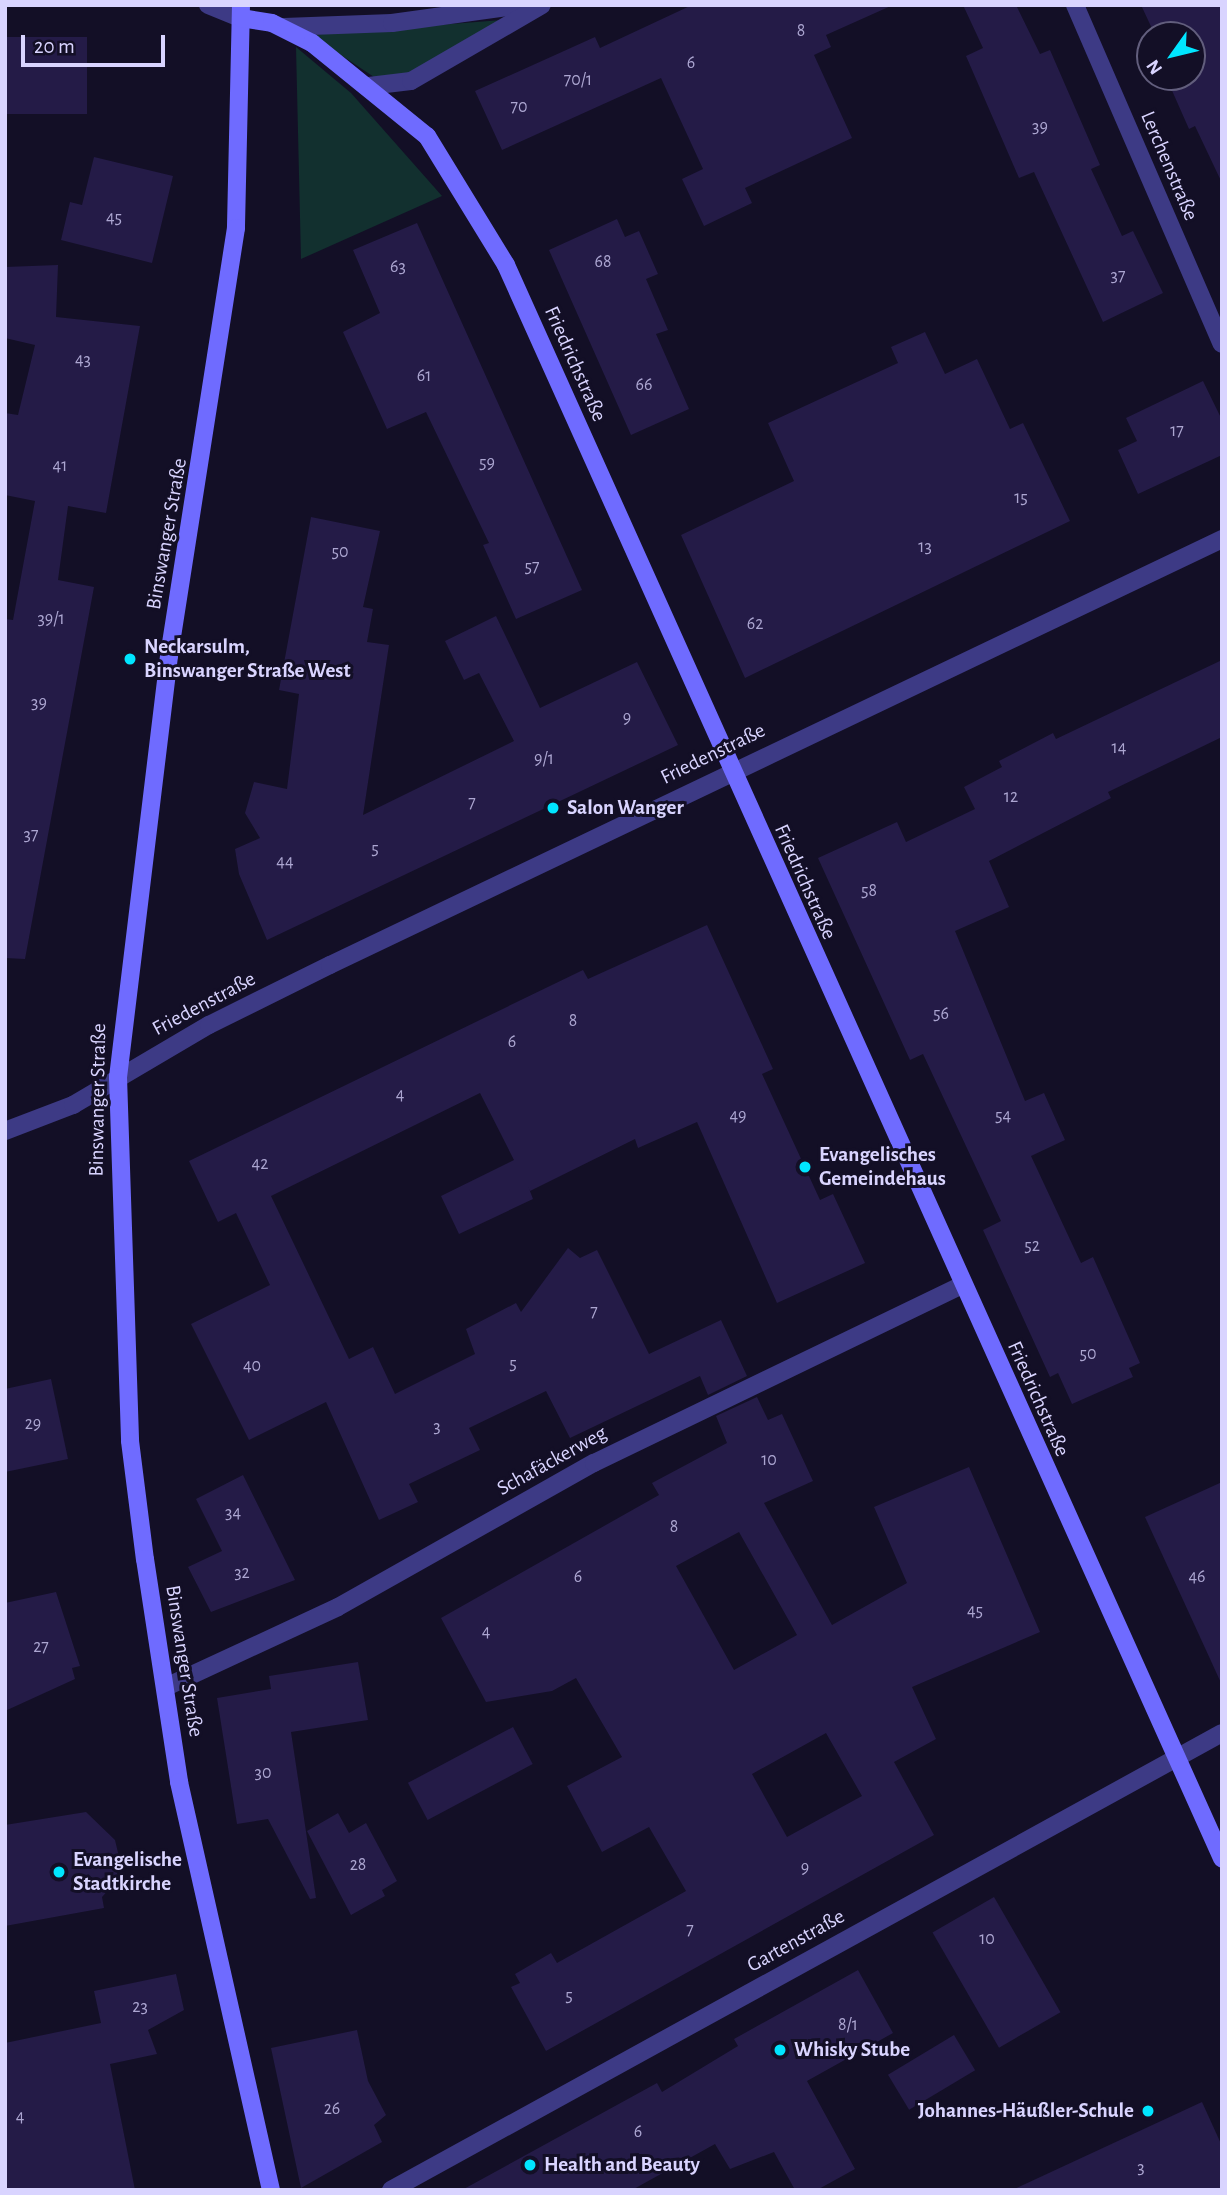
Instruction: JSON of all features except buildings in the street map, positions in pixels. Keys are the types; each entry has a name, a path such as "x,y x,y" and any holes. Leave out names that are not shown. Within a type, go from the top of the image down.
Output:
{"main road":[{"name":"Friedrichstraße","path":"241,12 284,27 369,86 427,136 462,185 506,265 730,771 1222,1858"},
{"name":"Binswanger Straße","path":"241,12 236,228 169,656 118,1077 130,1441 169,1686 179,1782 271,2190"}],"street":[{"path":"208,5 241,12"},
{"path":"284,27 392,23 522,5"},
{"path":"369,86 411,80 542,5"},
{"name":"Lerchenstraße","path":"1074,5 1222,344"},
{"name":"Friedenstraße","path":"5,1131 73,1105 209,1025 730,771 1222,539"},
{"name":"Schafäckerweg","path":"169,1686 338,1607 594,1463 962,1285"},
{"name":"Gartenstraße","path":"391,2190 1222,1733"}],"green space":[{"path":"502,20 416,72 374,77 311,35"},
{"path":"296,47 351,93 442,196 301,259"}],"place":[{"name":"Neckarsulm, Binswanger Straße West","path":"130,659"},
{"name":"Salon Wanger","path":"553,808"},
{"name":"Evangelisches Gemeindehaus","path":"805,1167"},
{"name":"Evangelische Stadtkirche","path":"59,1872"},
{"name":"Whisky Stube","path":"780,2050"},
{"name":"Johannes-Häußler-Schule","path":"1148,2111"},
{"name":"Health and Beauty","path":"530,2165"}]}
